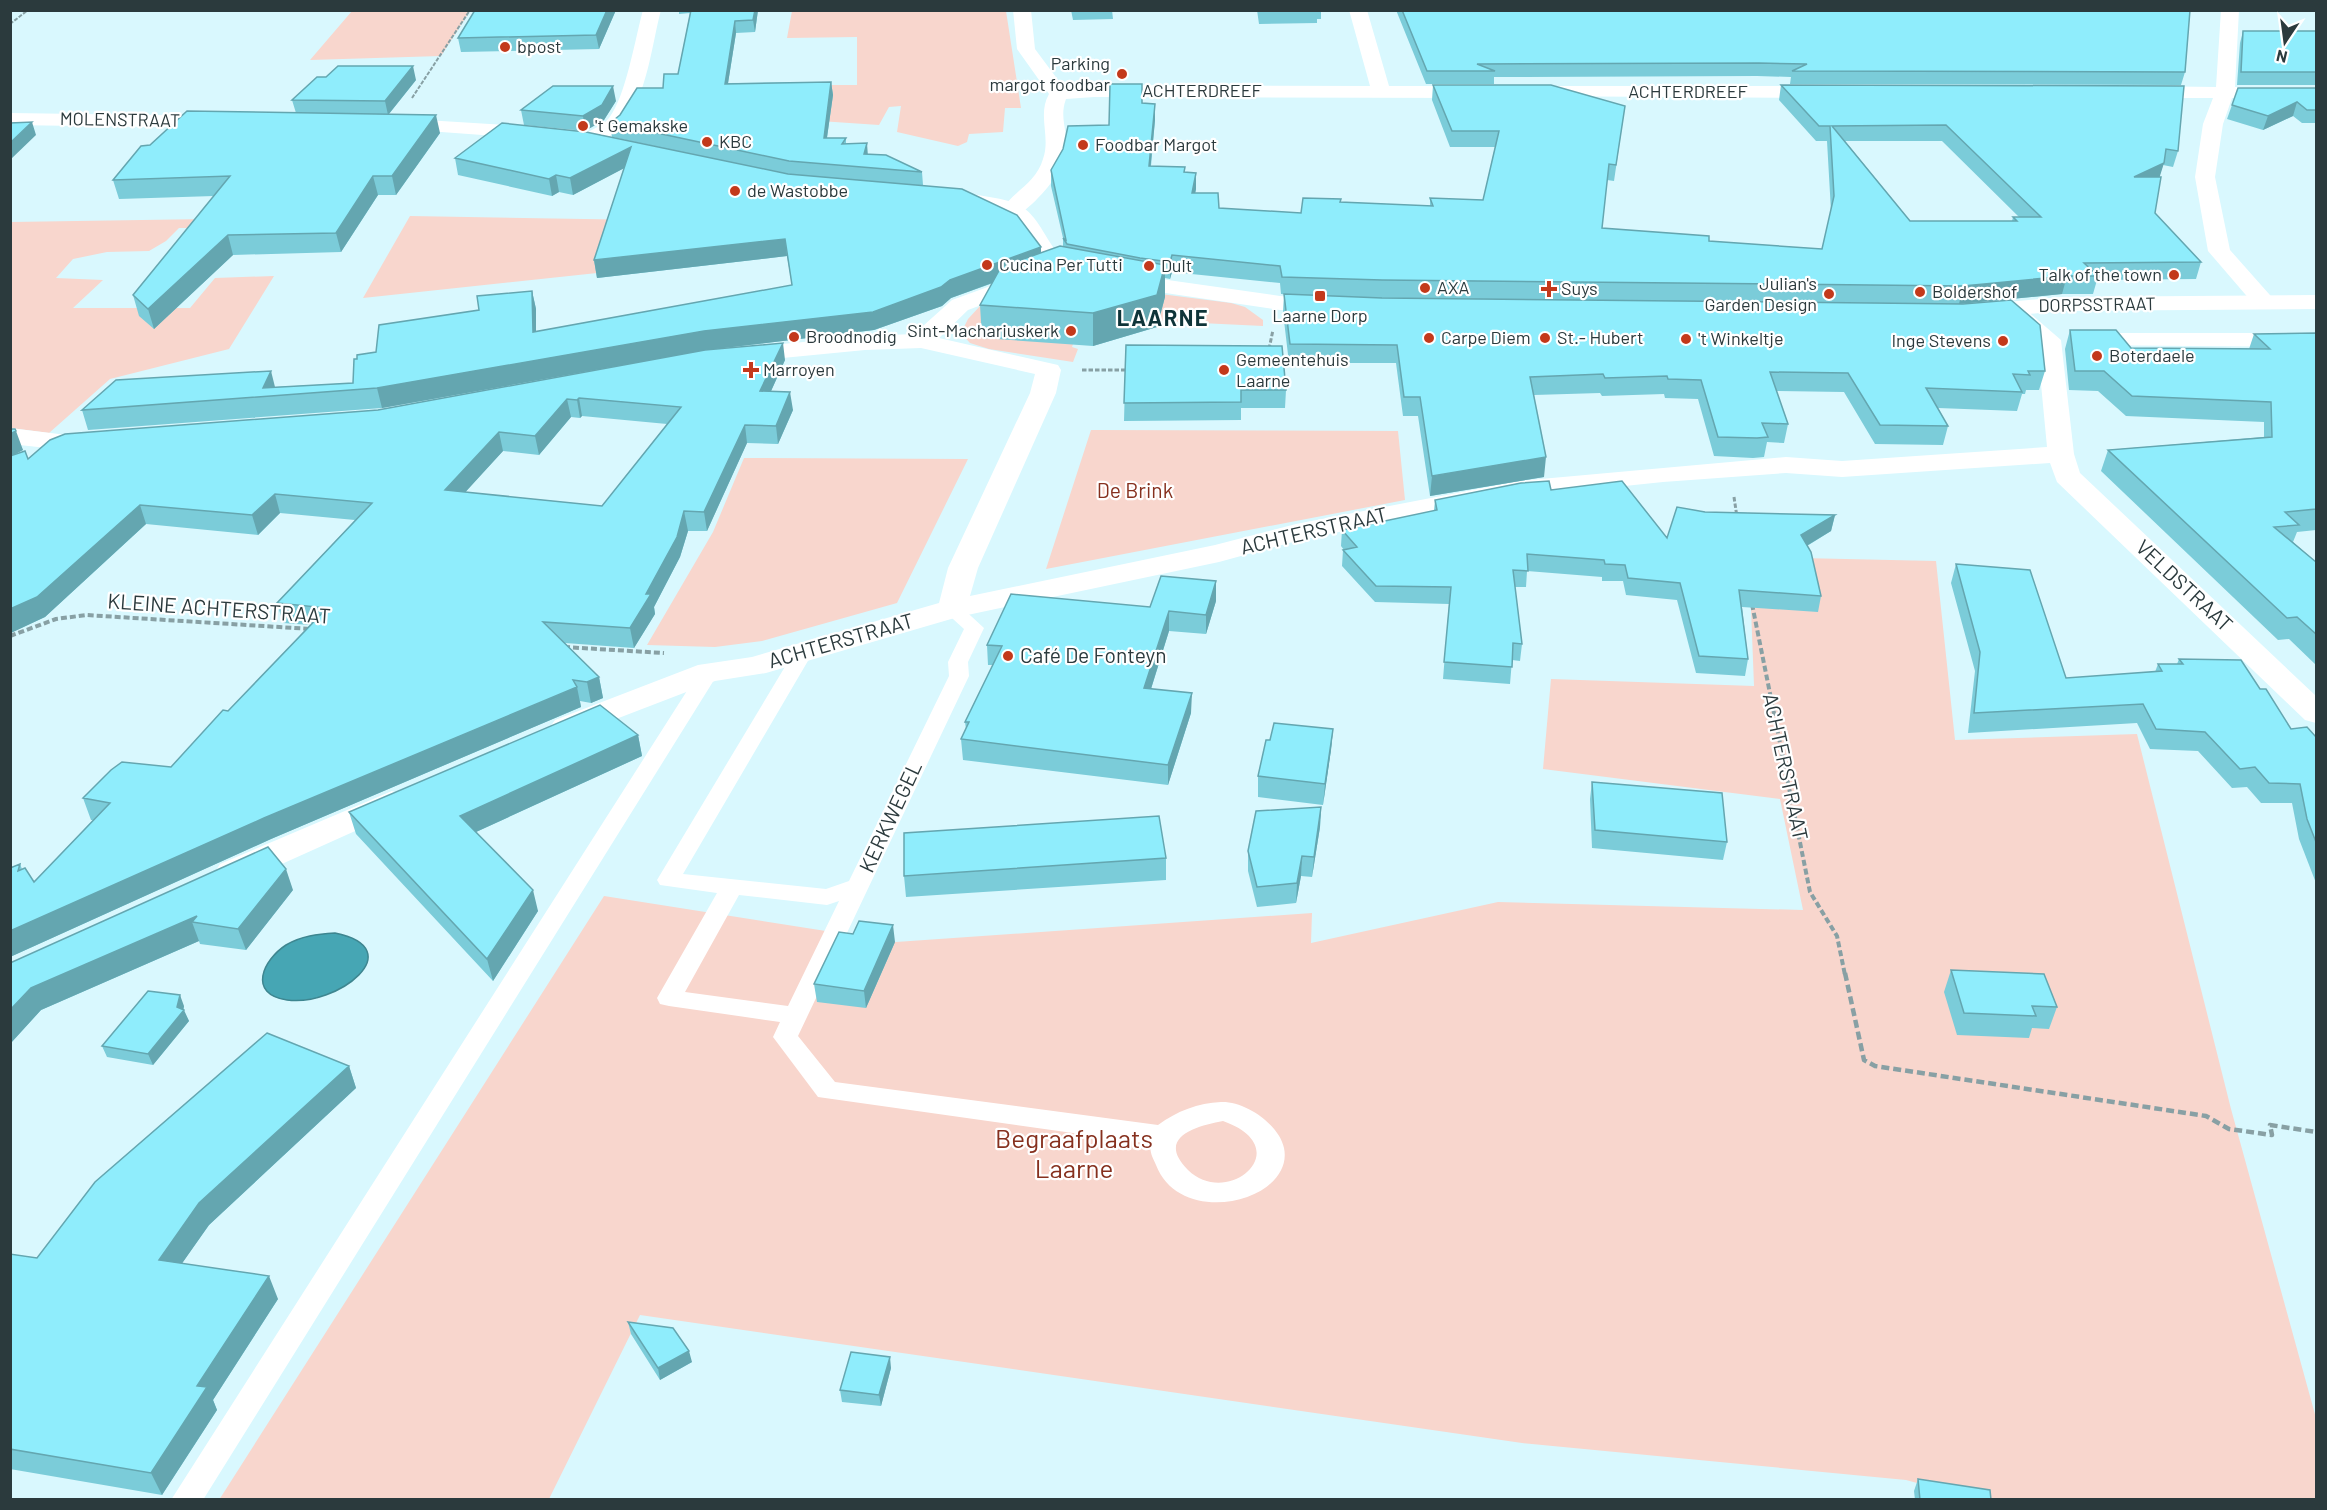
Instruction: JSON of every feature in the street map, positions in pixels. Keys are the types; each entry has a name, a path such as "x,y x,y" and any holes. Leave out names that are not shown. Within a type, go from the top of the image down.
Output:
{"street":[{"path":"574,137 614,125 627,106 652,10"},
{"path":"1012,210 1043,183 1056,150 1052,107 1059,94 1026,49 1022,10"},
{"path":"1358,10 1381,92"},
{"path":"2230,10 2225,93 2213,124 2205,177 2219,251 2265,303"},
{"name":"ACHTERDREEF","path":"1059,94 1094,91 1847,92"},
{"path":"2121,92 2316,93"},
{"name":"MOLENSTRAAT","path":"10,119 242,122"},
{"path":"371,123 475,126 574,137 621,148"},
{"path":"936,196 969,198 1012,210 1026,224 1058,268"},
{"path":"921,341 960,305 1058,268 1140,284 1280,303 1347,305"},
{"name":"DORPSSTRAAT","path":"1947,313 2061,304 2316,303"},
{"path":"2010,308 2049,340 2316,340"},
{"path":"2049,340 2061,454"},
{"path":"719,357 865,343 921,341 1049,370 1043,393 963,568 952,609"},
{"path":"10,436 77,441 18,465"},
{"name":"ACHTERSTRAAT","path":"542,737 629,700 709,672 755,666 802,654 952,609 1219,554 1296,532 1495,493 1663,474 1786,465 1842,469 2061,454"},
{"name":"VELDSTRAAT","path":"2061,454 2067,476 2316,713"},
{"path":"210,883 423,789"}],"lane":[{"name":"KERKWEGEL","path":"802,654 668,880 826,897 858,886 959,676 958,662 974,628 952,609"},
{"path":"186,1500 709,672"},
{"path":"858,886 785,1037 827,1090 1166,1136"},
{"path":"732,887 669,998 795,1016"}],"path":[{"path":"10,24 28,10"},
{"path":"395,124 470,10"},
{"path":"1263,356 1272,345 1275,311 1280,303"},
{"path":"1049,370 1132,370"},
{"path":"1719,471 1734,494 1739,526"},
{"name":"ACHTERSTRAAT","path":"1752,603 1810,892 1837,936 1864,1060 1875,1066 2206,1116 2229,1129 2272,1135 2270,1125 2316,1132"},
{"name":"KLEINE ACHTERSTRAAT","path":"10,636 56,619 86,615 317,630"},
{"path":"561,646 689,655 709,672"}],"green space":[{"path":"352,11 470,11 441,56 310,60"},
{"path":"792,11 1006,11 1021,108 1005,108 1003,132 969,134 967,142 958,146 897,132 901,106 889,107 879,125 790,119 795,85 857,85 857,37 787,38"},
{"path":"410,216 646,220 644,268 363,298"},
{"path":"207,219 202,228 179,228 166,241 149,251 107,252 73,259 56,278 103,280 73,308 190,308 215,278 274,276 229,349 110,379 49,433 11,428 11,222"},
{"path":"1051,280 1231,303 1245,307 1263,320 1263,326 1159,321 1161,310 1073,344 1072,347 1078,349 1073,362 989,349 970,343 961,333 968,319 980,306"},
{"name":"De Brink","path":"1091,430 1398,431 1405,500 1046,569"},
{"path":"744,458 968,459 897,603 762,641 715,647 647,645 713,532"},
{"name":"Begraafplaats Laarne","path":"1749,557 1936,561 1955,740 2137,734 2231,1109 2316,1418 2316,1499 1976,1499 1906,1480 1522,1443 640,1315 549,1499 219,1500 604,896 896,942 1312,913 1311,943 1498,902 1803,910 1780,799 1543,769 1551,679 1754,686"}],"water":[{"path":"335,933 357,941 367,951 367,963 359,975 326,995 307,1000 287,1000 275,997 267,991 263,984 263,976 266,967 278,951 304,938"}],"building":[{"path":"475,10 607,10 596,35 458,38"},
{"path":"691,10 755,10 753,20 735,21 725,84 831,82 824,138 846,138 842,144 867,143 864,154 886,155 922,172 789,161 610,123 620,115 637,88 663,88 664,74 678,74"},
{"path":"1259,10 1312,10 1259,11"},
{"path":"1402,10 2190,10 2185,72 1792,71 1807,64 1759,63 1477,64 1495,71 1427,71"},
{"path":"2243,31 2316,31 2316,72 2241,72"},
{"path":"338,66 413,66 385,101 292,100 317,77 326,77"},
{"path":"1110,84 1142,84 1142,103 1155,104 1149,166 1185,167 1184,172 1196,173 1192,193 1218,193 1219,208 1301,213 1303,198 1433,206 1430,198 1483,200 1499,131 1452,131 1433,85 1551,85 1625,106 1616,165 1609,164 1602,228 1709,236 1709,241 1822,249 1834,196 1830,126 1819,126 1781,85 2184,86 2178,151 2166,149 2164,163 2134,177 2161,177 2155,213 2201,262 2084,263 2098,276 2067,276 1963,286 1282,277 1280,266 1172,255 1170,262 1067,244 1063,238 1066,240 1051,170 1063,149 1068,126 1109,125","holes":["1946,125 2041,217 2013,217 2017,221 1910,221 1832,126"]},
{"path":"553,86 613,86 602,105 583,116 521,110"},
{"path":"2238,88 2316,88 2316,110 2307,110 2297,102 2268,116 2232,105"},
{"path":"187,111 436,115 392,176 373,176 336,233 228,235 148,309 133,295 230,176 113,180 141,146 150,145"},
{"path":"32,122 10,143 10,123"},
{"path":"502,123 586,132 788,174 962,189 1017,215 1041,247 950,280 941,287 873,312 704,331 377,388 82,410 116,380 271,371 263,388 353,383 354,359 357,359 357,355 376,352 379,325 479,310 477,296 532,291 533,332 792,285 785,239 594,260 631,147 570,178 556,175 549,179 455,158"},
{"path":"1060,246 1165,265 1157,295 1093,313 980,305 1001,267"},
{"path":"1284,294 1382,298 1963,304 2011,300 2040,325 2045,371 2028,371 2030,375 2013,374 2022,392 1926,388 1948,426 1880,425 1848,373 1770,372 1788,424 1762,423 1768,437 1757,438 1718,437 1701,380 1668,379 1667,376 1605,378 1603,374 1530,377 1546,457 1432,476 1420,397 1404,397 1397,345 1290,344"},
{"path":"2070,330 2116,330 2131,348 2270,349 2254,334 2316,333 2316,509 2285,512 2299,525 2274,527 2316,562 2316,634 2297,617 2287,618 2108,450 2272,437 2271,402 2132,396 2104,371 2075,371"},
{"path":"783,343 760,391 790,392 776,426 745,425 704,512 684,511 677,537 646,594 651,594 630,628 543,622 599,677 587,682 573,680 577,687 264,818 10,931 10,868 20,864 18,871 25,868 34,882 110,803 83,798 111,770 122,762 171,767 223,710 228,711 327,608 277,603 372,503 275,494 252,515 140,505 37,597 10,609 10,456 25,451 28,459 50,440 65,434 378,410 705,350","holes":["579,398 681,407 602,506 445,490 499,432 535,436 567,399 577,400"]},
{"path":"1126,345 1282,346 1286,390 1241,390 1241,402 1124,403"},
{"path":"1549,481 1551,490 1622,481 1667,538 1677,507 1705,512 1835,515 1801,535 1811,552 1821,596 1739,590 1748,659 1699,656 1680,583 1628,578 1625,565 1605,564 1604,560 1527,554 1528,571 1513,570 1522,644 1513,643 1512,667 1444,662 1451,587 1376,586 1343,550 1357,547 1342,530 1437,510 1435,500 1521,483"},
{"path":"1956,564 2030,570 2066,678 2162,671 2158,664 2183,664 2179,659 2241,660 2260,689 2266,689 2291,729 2307,727 2316,737 2316,842 2307,819 2300,784 2269,783 2255,767 2240,769 2205,732 2156,729 2143,704 1974,713 1980,652"},
{"path":"1161,576 1216,581 1206,615 1169,611 1144,688 1192,693 1168,765 961,739 969,722 965,722 1002,646 987,645 1011,594 1150,607"},
{"path":"600,705 638,735 460,816 533,890 487,959 349,812"},
{"path":"1274,723 1333,729 1325,784 1258,776 1266,740 1270,740"},
{"path":"1592,782 1722,793 1727,842 1595,830"},
{"path":"1321,807 1314,857 1302,856 1297,883 1257,887 1248,851 1256,811"},
{"path":"1159,816 1166,858 904,876 904,833"},
{"path":"268,847 286,869 238,929 192,922 197,916 31,988 10,1010 10,963"},
{"path":"859,921 893,925 864,991 814,984 839,932 853,934"},
{"path":"1951,970 2044,974 2057,1007 2032,1006 2036,1016 1964,1013"},
{"path":"148,991 180,995 177,1007 184,1010 148,1054 102,1046"},
{"path":"267,1033 349,1066 199,1203 159,1260 269,1276 197,1386 207,1387 151,1473 10,1449 10,1254 37,1258 95,1182"},
{"path":"628,1322 673,1328 689,1351 658,1368"},
{"path":"851,1352 890,1357 879,1395 840,1390"},
{"path":"1918,1479 1990,1490 1991,1500 1920,1500"}],"place":[{"name":"bpost","path":"505,47"},
{"name":"Parking margot foodbar","path":"1122,74"},
{"name":"'t Gemakske","path":"583,126"},
{"name":"KBC","path":"707,142"},
{"name":"Foodbar Margot","path":"1083,145"},
{"name":"de Wastobbe","path":"735,191"},
{"name":"Cucina Per Tutti","path":"987,265"},
{"name":"Dult","path":"1149,266"},
{"name":"Talk of the town","path":"2174,275"},
{"name":"AXA","path":"1425,288"},
{"name":"Suys","path":"1549,289"},
{"name":"Boldershof","path":"1920,292"},
{"name":"Julian's Garden Design","path":"1829,294"},
{"name":"Laarne Dorp","path":"1320,296"},
{"name":"Sint-Machariuskerk","path":"1071,331"},
{"name":"Broodnodig","path":"794,337"},
{"name":"Carpe Diem","path":"1429,338"},
{"name":"St.- Hubert","path":"1545,338"},
{"name":"'t Winkeltje","path":"1686,339"},
{"name":"Inge Stevens","path":"2003,341"},
{"name":"Boterdaele","path":"2097,356"},
{"name":"Marroyen","path":"751,370"},
{"name":"Gemeentehuis Laarne","path":"1224,370"},
{"name":"Café De Fonteyn","path":"1008,656"}],"district":[{"name":"LAARNE","path":"1163,318"}]}
